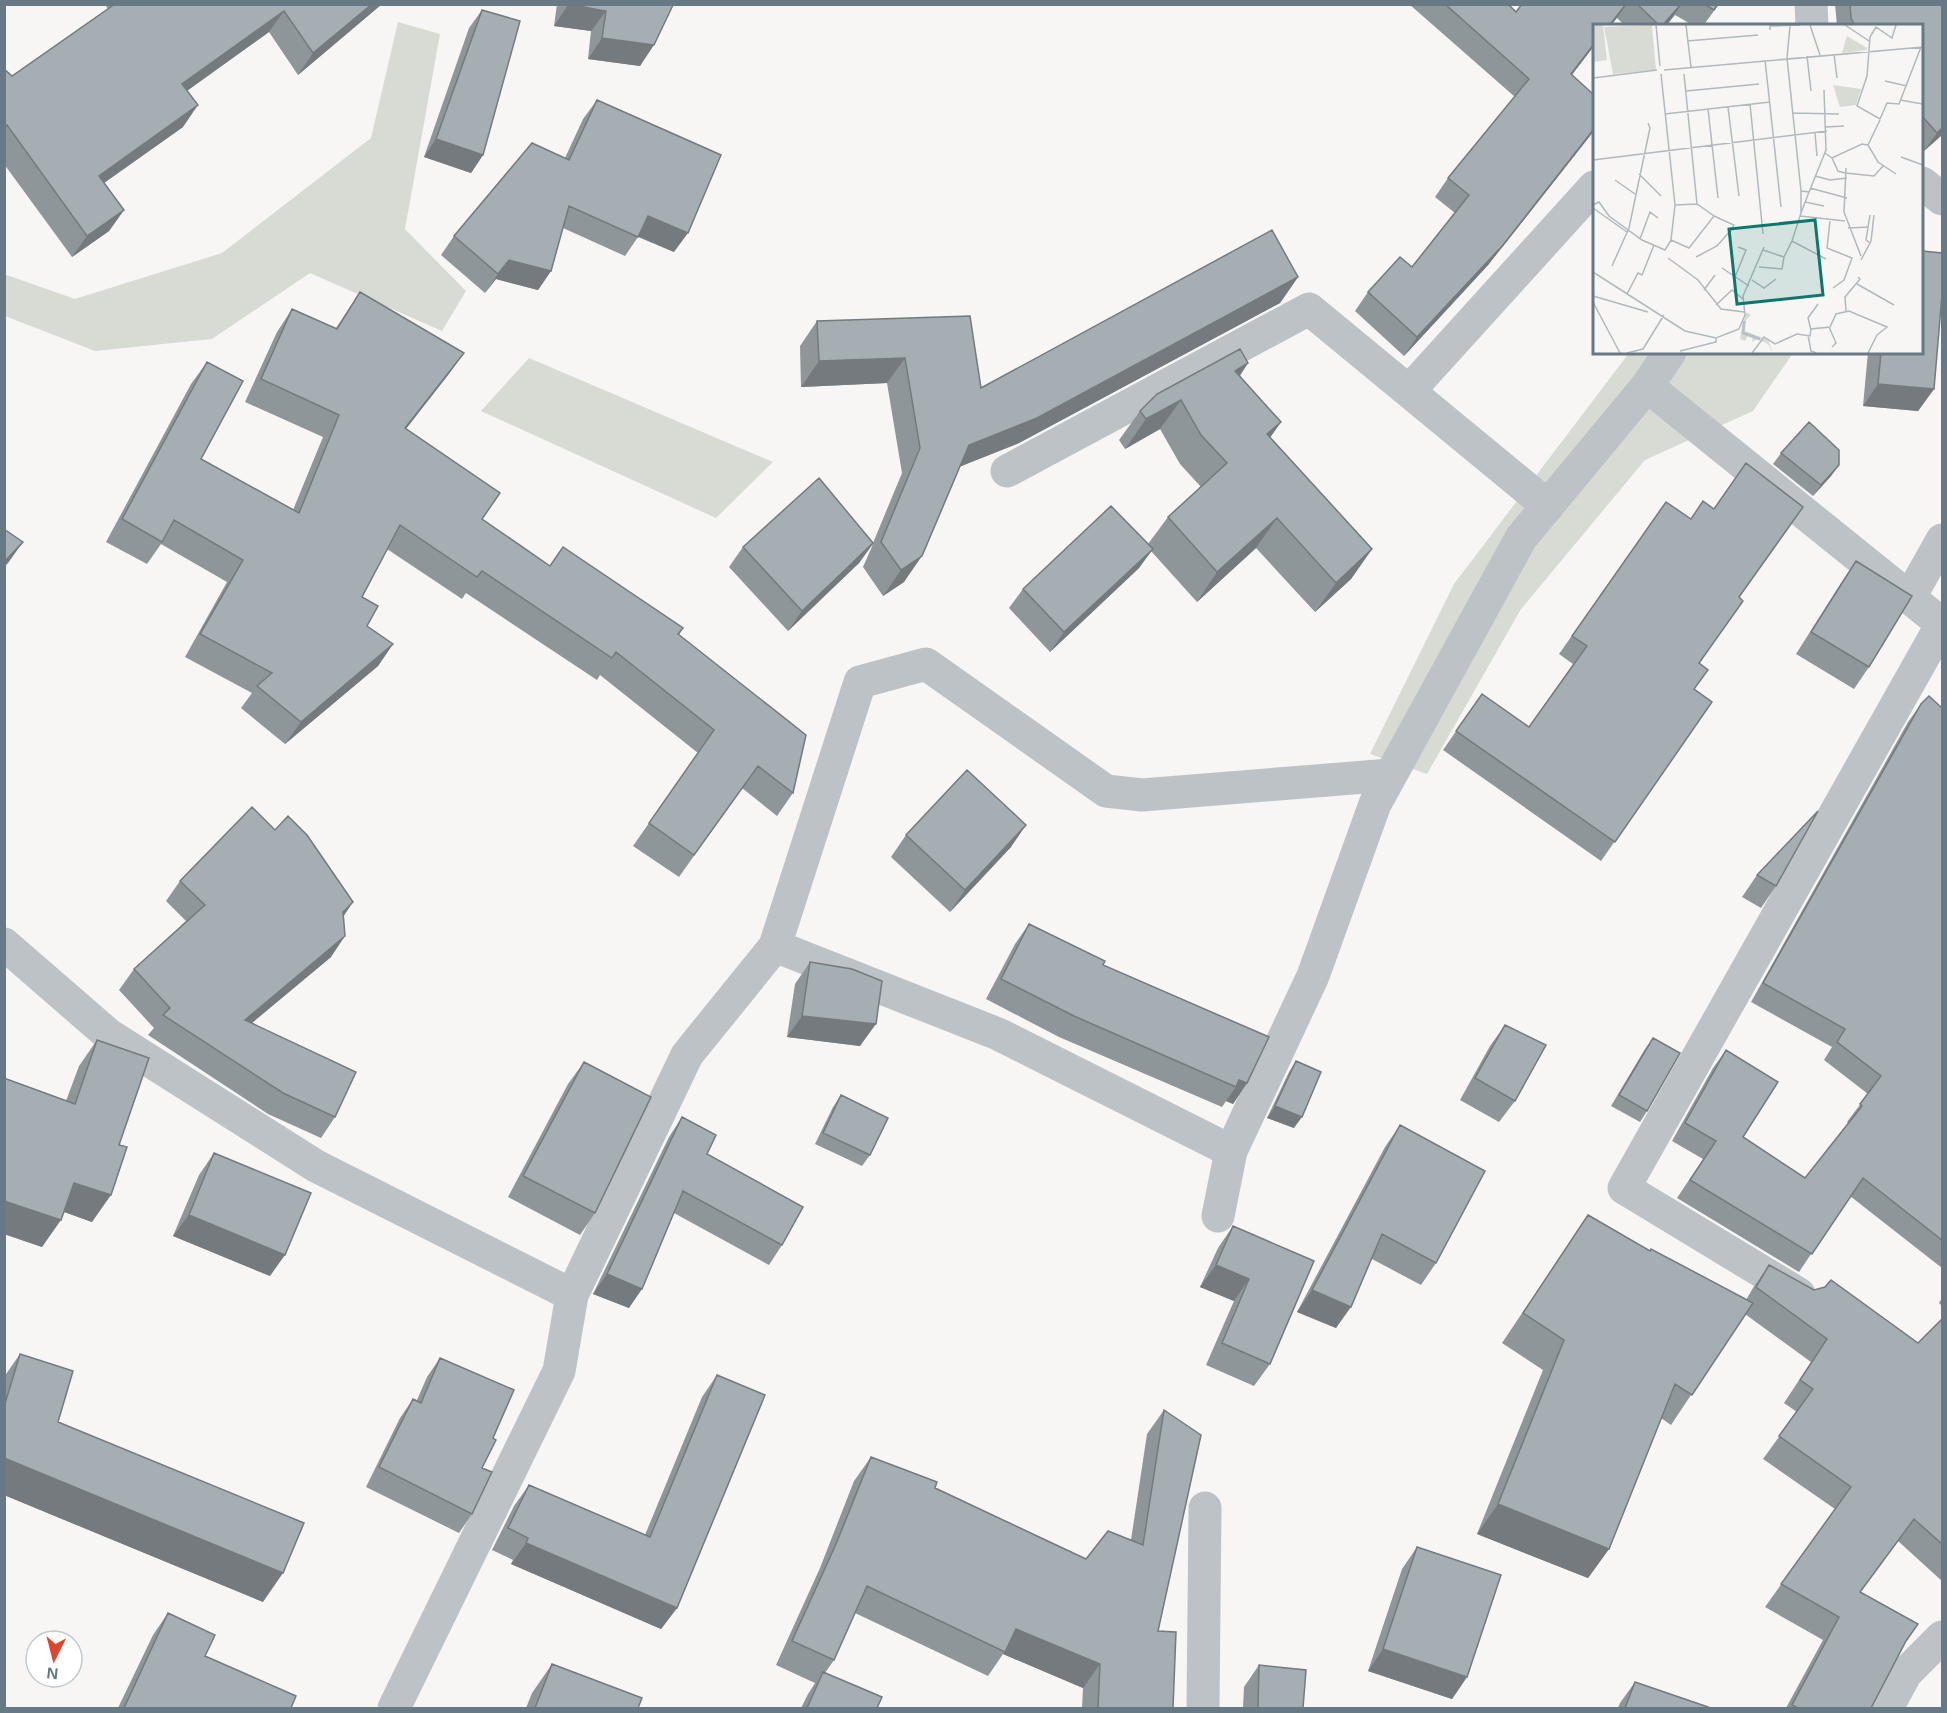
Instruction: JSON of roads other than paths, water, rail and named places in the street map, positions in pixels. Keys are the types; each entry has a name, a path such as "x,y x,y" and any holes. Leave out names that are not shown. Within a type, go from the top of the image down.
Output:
{"street":[{"path":"1811,4 1812,24"},
{"path":"1923,184 1942,200"},
{"path":"1409,391 1593,188"},
{"path":"1007,471 1309,309 1548,506"},
{"path":"1218,1216 1232,1151 1313,976 1375,804 1390,775 1521,538 1647,386 1669,354"},
{"path":"1647,386 1942,624 1624,1188 1799,1294"},
{"path":"1910,597 1942,540"},
{"path":"394,1708 559,1371 572,1295 687,1055 776,945 860,682 927,664 1106,791 1142,795 1390,775"},
{"path":"4,944 109,1035 316,1166 572,1295"},
{"path":"776,945 998,1034 1232,1151"},
{"path":"1203,1708 1205,1508"},
{"path":"1887,1708 1906,1673 1942,1637"}]}
